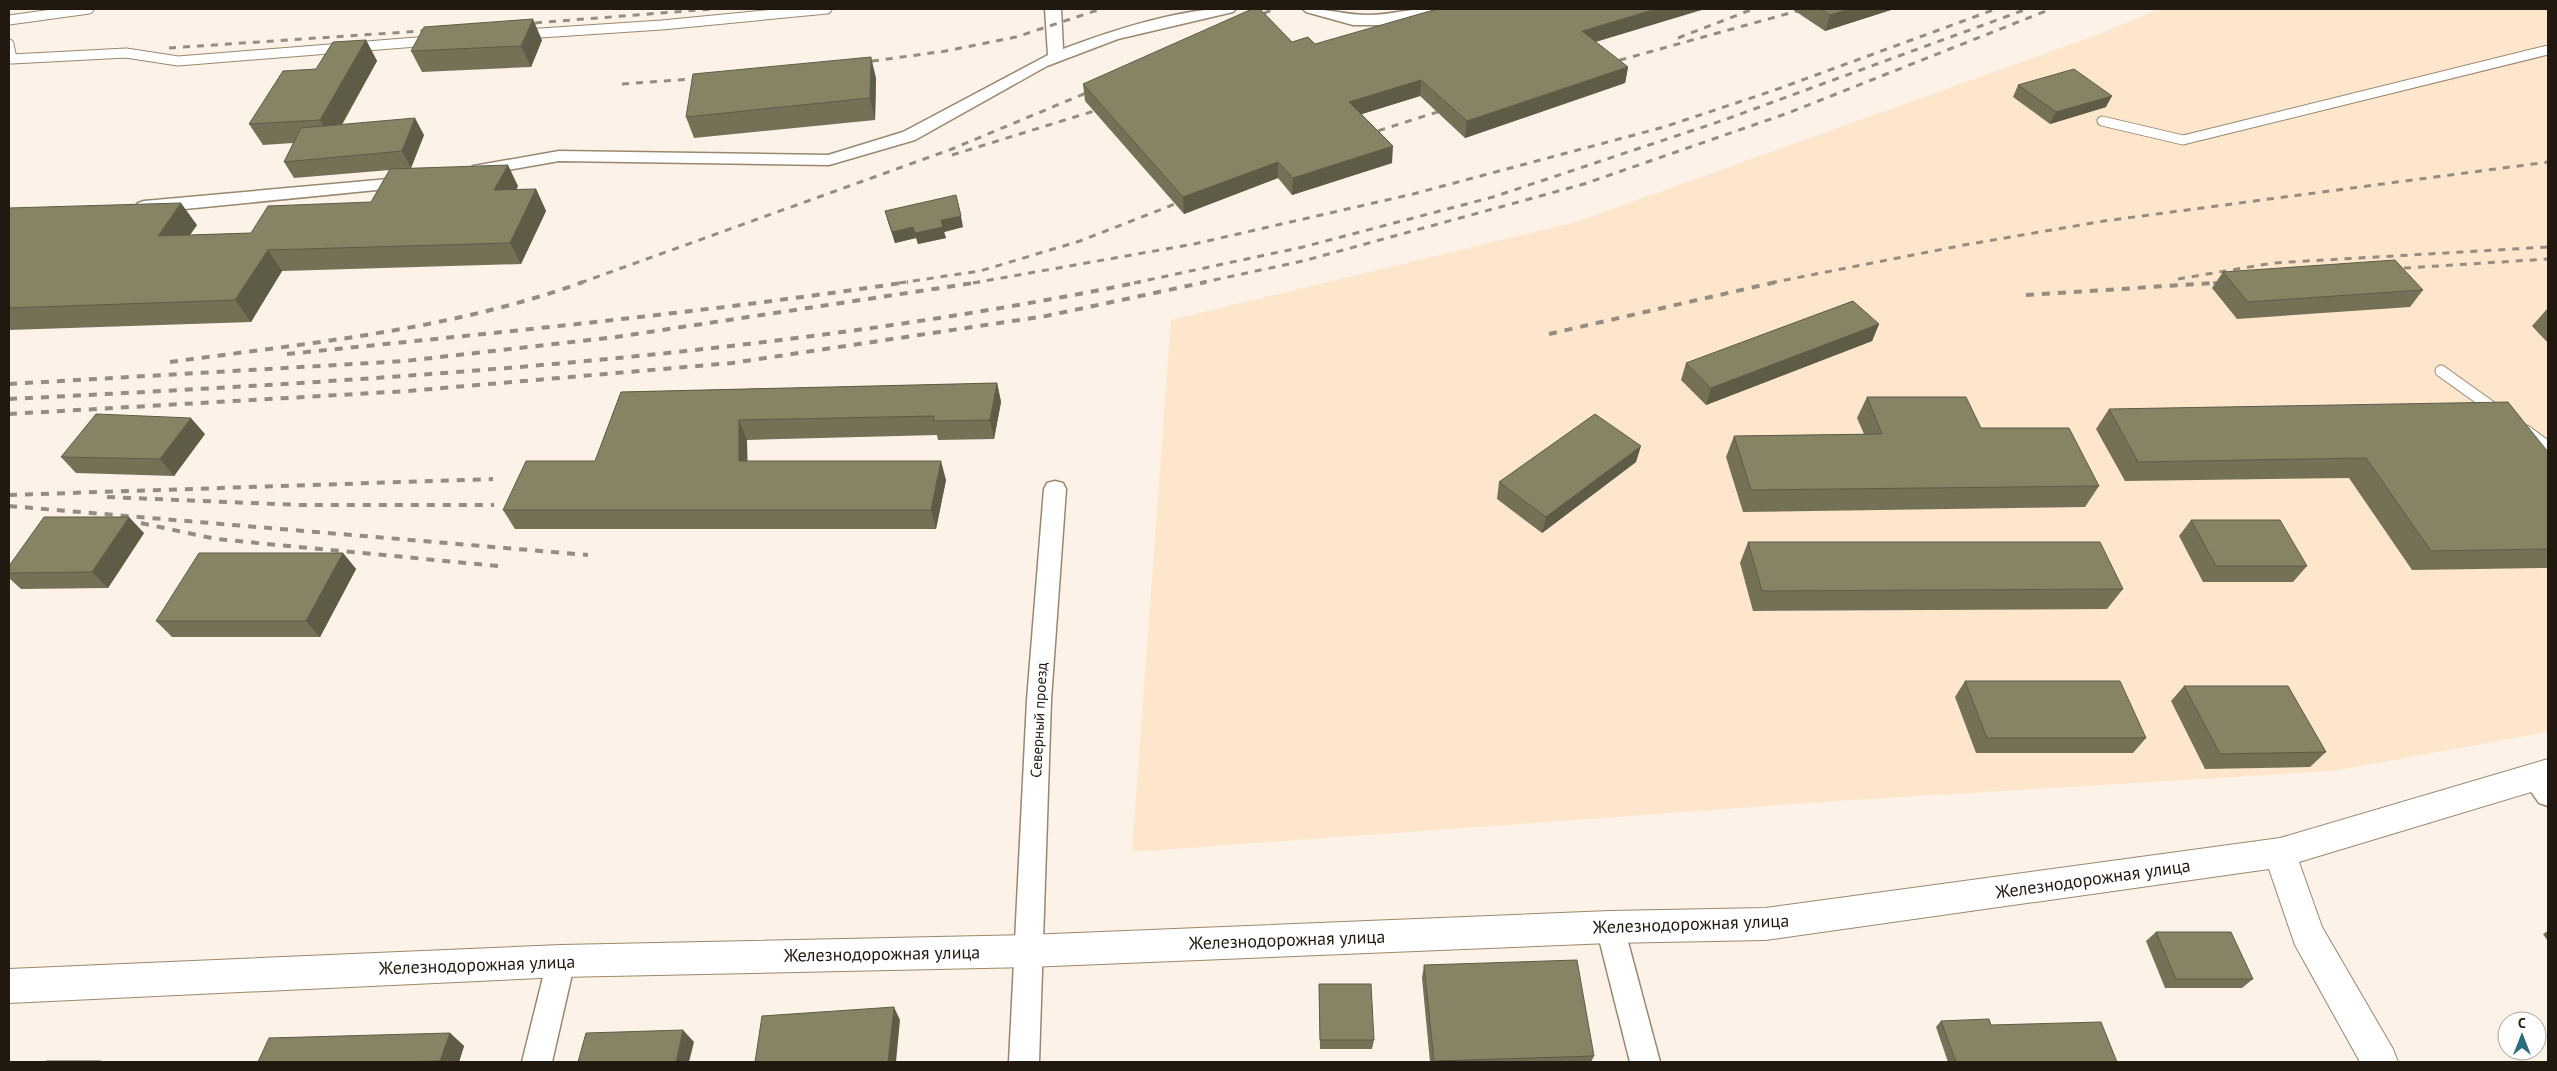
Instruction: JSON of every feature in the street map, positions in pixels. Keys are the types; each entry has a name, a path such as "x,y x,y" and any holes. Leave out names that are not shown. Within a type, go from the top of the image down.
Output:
{"street":[{"path":"1053,9 1056,58"},
{"path":"464,173 559,156 829,160 909,136 1041,64 1113,35 1228,9"},
{"path":"1311,9 1353,20 1384,20 1425,9"},
{"path":"130,209 426,180"},
{"name":"Северный проезд","path":"1024,1062 1039,700 1055,489"},
{"name":"Железнодорожная улица","path":"9,986 561,961 1028,951 1610,927 1765,924 2280,853 2543,782"},
{"path":"2280,853 2307,934 2380,1062"},
{"path":"1610,927 1645,1062"},
{"path":"537,1062 561,961"}],"lane":[{"path":"9,19 44,9"},
{"path":"9,19 89,9"},
{"path":"515,34 662,26 827,9"},
{"path":"9,44 12,59 126,53 178,62 436,41"},
{"path":"2102,121 2183,140 2548,50"},
{"path":"2441,371 2548,447"}],"shaded area":[{"path":"2160,9 2548,9 2548,732 2333,771 1837,801 1132,852 1171,320 1576,222 2094,36"}],"building":[{"path":"1252,9 1260,9 1292,42 1308,37 1315,44 1437,9 1656,9 1582,31 1628,67 1467,121 1421,80 1349,102 1393,146 1293,178 1278,162 1183,197 1083,84"},
{"path":"1821,9 1849,9 1830,15"},
{"path":"533,19 521,46 411,51 424,27"},
{"path":"366,40 320,120 249,124 283,71 316,69 333,42"},
{"path":"871,57 870,98 686,117 693,74"},
{"path":"2074,69 2112,96 2056,112 2018,85"},
{"path":"415,118 402,151 284,162 301,128"},
{"path":"508,165 494,190 536,189 510,243 268,250 235,300 9,308 9,208 181,203 158,236 251,233 268,206 371,202 390,169"},
{"path":"956,195 961,216 941,220 943,227 915,233 913,227 892,232 885,211"},
{"path":"2395,260 2423,290 2248,302 2223,272"},
{"path":"1853,301 1879,324 1711,388 1686,363"},
{"path":"997,383 990,420 933,421 934,416 739,420 739,461 941,461 931,510 503,510 526,461 595,461 621,392"},
{"path":"1867,397 1966,397 1981,428 2069,428 2099,486 1751,490 1734,436 1882,434"},
{"path":"2508,402 2548,452 2548,549 2431,551 2366,458 2138,462 2109,409"},
{"path":"96,414 191,418 160,459 61,457"},
{"path":"1595,414 1641,446 1546,517 1499,482"},
{"path":"44,517 129,517 92,572 9,573 9,566"},
{"path":"2191,520 2280,520 2307,566 2216,566"},
{"path":"1748,542 2100,542 2123,589 1762,591"},
{"path":"199,553 343,553 306,621 156,621"},
{"path":"1965,681 2120,681 2146,738 1987,738"},
{"path":"2184,686 2288,686 2326,752 2220,754"},
{"path":"2156,932 2231,932 2253,979 2176,979"},
{"path":"1577,960 1594,1056 1434,1061 1424,965"},
{"path":"1319,984 1371,984 1374,1040 1320,1040"},
{"path":"894,1007 888,1062 755,1062 762,1016"},
{"path":"1989,1019 1991,1025 2101,1022 2117,1062 1956,1062 1941,1021"},
{"path":"683,1030 676,1062 578,1062 586,1033"},
{"path":"450,1033 440,1061 258,1062 269,1038"},
{"path":"46,1061 101,1061 46,1062"}],"railway":[{"path":"521,24 712,9"},
{"path":"858,63 946,51 1016,37 1101,9"},
{"path":"1251,19 1274,9"},
{"path":"1678,38 1753,9"},
{"path":"973,283 1194,244 1413,194 1664,127 1775,90 1996,9"},
{"path":"1134,283 1303,247 1493,197 1724,120 2027,9"},
{"path":"1200,283 1303,261 1584,184 1788,113 2051,9"},
{"path":"1606,64 1797,11"},
{"path":"169,48 436,30"},
{"path":"622,84 707,78"},
{"path":"581,283 952,149 1098,88"},
{"path":"1365,135 1450,108"},
{"path":"952,155 1094,111"},
{"path":"1770,283 1964,245 2104,221 2548,162"},
{"path":"899,283 980,271 1080,241 1175,204"},
{"path":"2178,279 2273,263 2548,247"},
{"path":"2390,269 2548,259"},
{"path":"287,354 675,313 908,282"},
{"path":"9,384 405,361 616,337 980,282"},
{"path":"9,399 435,374 577,362 859,330 1000,308 1140,282"},
{"path":"9,414 408,391 732,363 1046,316 1206,282"},
{"path":"1549,334 1776,282"},
{"path":"2026,295 2230,282 2213,283"},
{"path":"170,362 327,341 431,323 482,312 581,283"},
{"path":"9,495 493,479"},
{"path":"107,497 300,505 494,505"},
{"path":"9,506 588,555"},
{"path":"141,523 216,539 498,566"}]}
